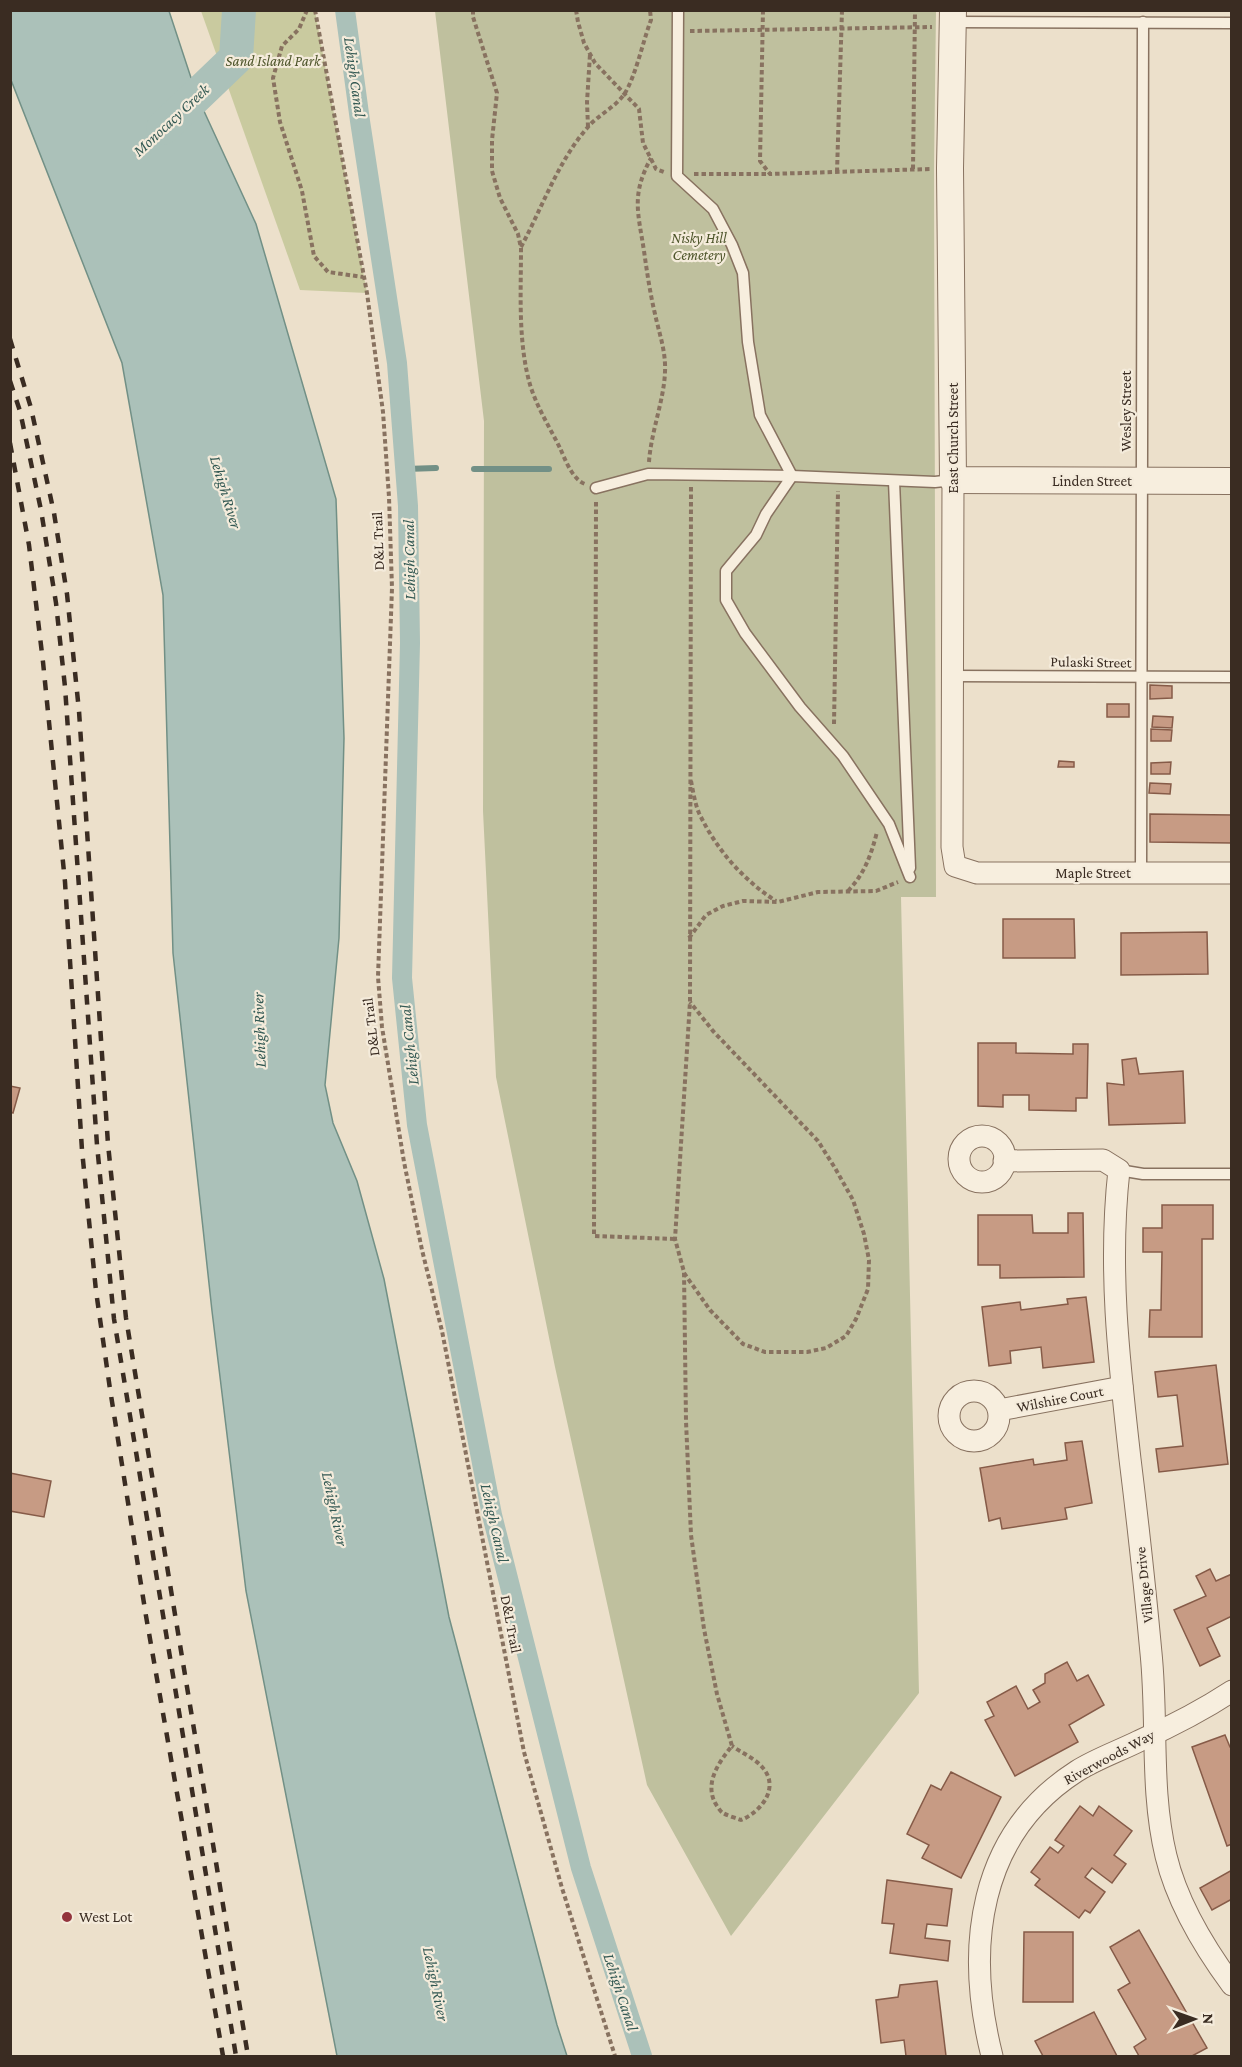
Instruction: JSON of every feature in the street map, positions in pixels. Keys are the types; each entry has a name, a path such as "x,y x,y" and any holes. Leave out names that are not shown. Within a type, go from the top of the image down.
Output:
{"street":[{"name":"East Church Street","path":"952,16 951,676 952,848 955,866"},
{"name":"Linden Street","path":"953,480 1232,481"},
{"name":"Maple Street","path":"955,866 977,873 1232,873"},
{"path":"1004,1161 1103,1161 1119,1170"},
{"name":"Village Drive","path":"1119,1170 1114,1209 1114,1314 1154,1679 1156,1798 1166,1857 1178,1892 1198,1932 1232,1985"},
{"name":"Wilshire Court","path":"999,1410 1122,1387"},
{"name":"Riverwoods Way","path":"992,2056 983,2008 980,1972 983,1911 1000,1856 1021,1821 1057,1785 1079,1769 1154,1734 1232,1691"}],"lane":[{"path":"678,10 677,176 713,209 740,264 743,273 752,375 760,415 792,476"},
{"path":"952,16 1232,23"},
{"name":"Wesley Street","path":"1141,873 1143,22"},
{"path":"597,488 648,474 792,476 935,482 953,480"},
{"path":"792,476 766,514 756,535 726,571 726,600 745,633 800,707 834,746 880,810 889,824 910,877"},
{"path":"894,481 910,877"},
{"name":"Pulaski Street","path":"951,676 1232,677"},
{"path":"1119,1170 1143,1174 1232,1174"}],"path":[{"path":"307,10 299,28 282,46 273,78 280,122 302,191 314,256 328,272 363,277"},
{"name":"D&L Trail","path":"315,10 363,277 383,412 392,588 378,977 382,1027 404,1162 442,1331 524,1752 562,1888 615,2056"},
{"path":"472,10 497,93 492,140 492,171 500,198 518,234 521,248 523,337 529,382 537,403 574,474 580,482 597,488 594,1236 675,1239"},
{"path":"576,10 584,43 595,63 639,109 643,143 656,169 677,176 715,172 770,174 951,168"},
{"path":"521,248 553,181 588,127 625,94 651,20 650,10"},
{"path":"763,10 760,161 770,174"},
{"path":"837,172 842,10"},
{"path":"913,169 915,10"},
{"path":"678,32 936,27 952,16"},
{"path":"588,127 586,102 590,78 590,53"},
{"path":"648,474 651,438 665,373 664,344 654,313 637,214 638,192 643,173 651,158"},
{"path":"691,474 688,940 690,1002 675,1239 684,1272 686,1421 691,1535 704,1629 717,1694 732,1746 761,1766 770,1782 768,1796 760,1808 751,1816 741,1820 722,1813 712,1799 711,1788 714,1776 721,1760 732,1746"},
{"path":"834,746 838,479"},
{"path":"689,775 699,812 718,844 738,871 756,888 778,902"},
{"path":"847,891 859,879 869,861 878,829 880,810"},
{"path":"688,940 706,915 723,906 743,901 778,902 818,892 876,891 910,877"},
{"path":"684,1272 710,1310 743,1344 765,1352 807,1352 826,1348 846,1336 856,1320 868,1289 869,1260 864,1234 853,1200 819,1142 713,1030 690,1002"}],"green space":[{"name":"Sand Island Park","path":"201,11 315,11 367,293 300,290"},
{"name":"Nisky Hill Cemetery","path":"435,11 936,11 934,169 936,897 901,897 919,1693 731,1936 647,1785 555,1367 496,1077 483,811 484,421"}],"water":[{"name":"Lehigh River","path":"10,11 169,11 197,96 256,224 336,499 344,738 339,938 325,1085 333,1123 357,1181 384,1279 449,1617 567,2056 337,2056 246,1591 212,1311 173,953 163,595 122,363 11,80"}],"building":[{"path":"1150,685 1172,686 1172,698 1150,699"},
{"path":"1107,704 1129,704 1129,717 1107,717"},
{"path":"1153,716 1173,717 1172,728 1152,727"},
{"path":"1151,729 1172,730 1171,741 1151,741"},
{"path":"1059,761 1074,762 1074,767 1058,767"},
{"path":"1171,762 1170,774 1151,774 1151,763"},
{"path":"1150,783 1171,784 1170,794 1149,793"},
{"path":"1150,814 1232,815 1232,843 1150,842"},
{"path":"1003,919 1074,919 1075,958 1003,958"},
{"path":"1207,932 1208,974 1121,975 1121,933"},
{"path":"978,1043 1016,1043 1016,1053 1073,1054 1073,1044 1088,1044 1087,1098 1076,1098 1076,1111 1029,1110 1029,1095 1003,1095 1003,1107 978,1106"},
{"path":"1136,1058 1139,1074 1183,1071 1185,1123 1109,1125 1107,1083 1124,1085 1122,1060"},
{"path":"10,1086 20,1088 13,1113 10,1112"},
{"path":"1162,1205 1213,1205 1213,1239 1202,1239 1202,1337 1149,1337 1150,1310 1161,1310 1162,1252 1143,1252 1143,1228 1162,1228"},
{"path":"1068,1213 1083,1213 1084,1277 1000,1278 1000,1265 978,1265 978,1215 1032,1215 1033,1233 1068,1233"},
{"path":"1086,1297 1094,1362 1043,1368 1041,1347 1010,1351 1011,1363 989,1366 982,1307 1020,1302 1021,1310 1068,1304 1067,1299"},
{"path":"1216,1365 1228,1464 1159,1472 1156,1449 1183,1446 1177,1395 1158,1397 1155,1372"},
{"path":"1082,1441 1092,1503 1065,1508 1067,1519 1002,1529 1000,1518 989,1521 980,1468 1033,1459 1034,1465 1067,1460 1065,1443"},
{"path":"10,1473 51,1481 44,1517 10,1511"},
{"path":"1210,1569 1216,1581 1232,1574 1232,1616 1207,1628 1220,1656 1200,1666 1174,1610 1206,1596 1196,1576"},
{"path":"1067,1662 1077,1681 1088,1675 1104,1705 1069,1725 1078,1742 1015,1776 985,1720 994,1716 987,1702 1016,1686 1028,1709 1040,1702 1033,1690 1045,1683 1045,1674"},
{"path":"1225,1735 1232,1747 1232,1844 1227,1846 1192,1747"},
{"path":"951,1772 1001,1797 961,1878 922,1858 929,1845 907,1834 931,1785 941,1790"},
{"path":"1080,1806 1093,1816 1099,1806 1132,1831 1114,1855 1126,1864 1112,1883 1092,1868 1085,1877 1105,1892 1090,1913 1085,1910 1079,1918 1035,1885 1040,1879 1031,1872 1050,1847 1058,1853 1064,1846 1055,1840"},
{"path":"1232,1870 1232,1899 1212,1910 1200,1888"},
{"path":"887,1880 952,1889 947,1926 927,1924 925,1938 950,1941 948,1961 890,1953 894,1924 882,1923"},
{"path":"1139,1930 1207,2048 1192,2056 1139,2056 1134,2047 1146,2039 1118,1990 1130,1983 1110,1947"},
{"path":"1024,1932 1073,1932 1073,2002 1023,2002"},
{"path":"937,1981 946,2056 906,2056 904,2040 881,2043 876,2000 898,1997 900,1985"},
{"path":"1094,2012 1117,2056 1043,2056 1035,2041"}],"waterway":[{"name":"Monocacy Creek","path":"163,128 236,58 239,10"},
{"name":"Lehigh Canal","path":"345,10 397,363 408,506 410,643 402,978 417,1125 492,1515 581,1868 642,2056"},
{"path":"406,469 436,468"},
{"path":"474,469 549,469"}],"railway":[{"path":"10,339 31,408 54,513 67,594 79,711 108,1144 126,1318 248,2056"},
{"path":"10,381 20,411 41,510 56,603 65,687 97,1145 114,1319 236,2056"},
{"path":"10,443 29,545 43,662 65,882 82,1150 96,1291 146,1616 223,2056"}],"place":[{"name":"West Lot","path":"67,1917"}]}
